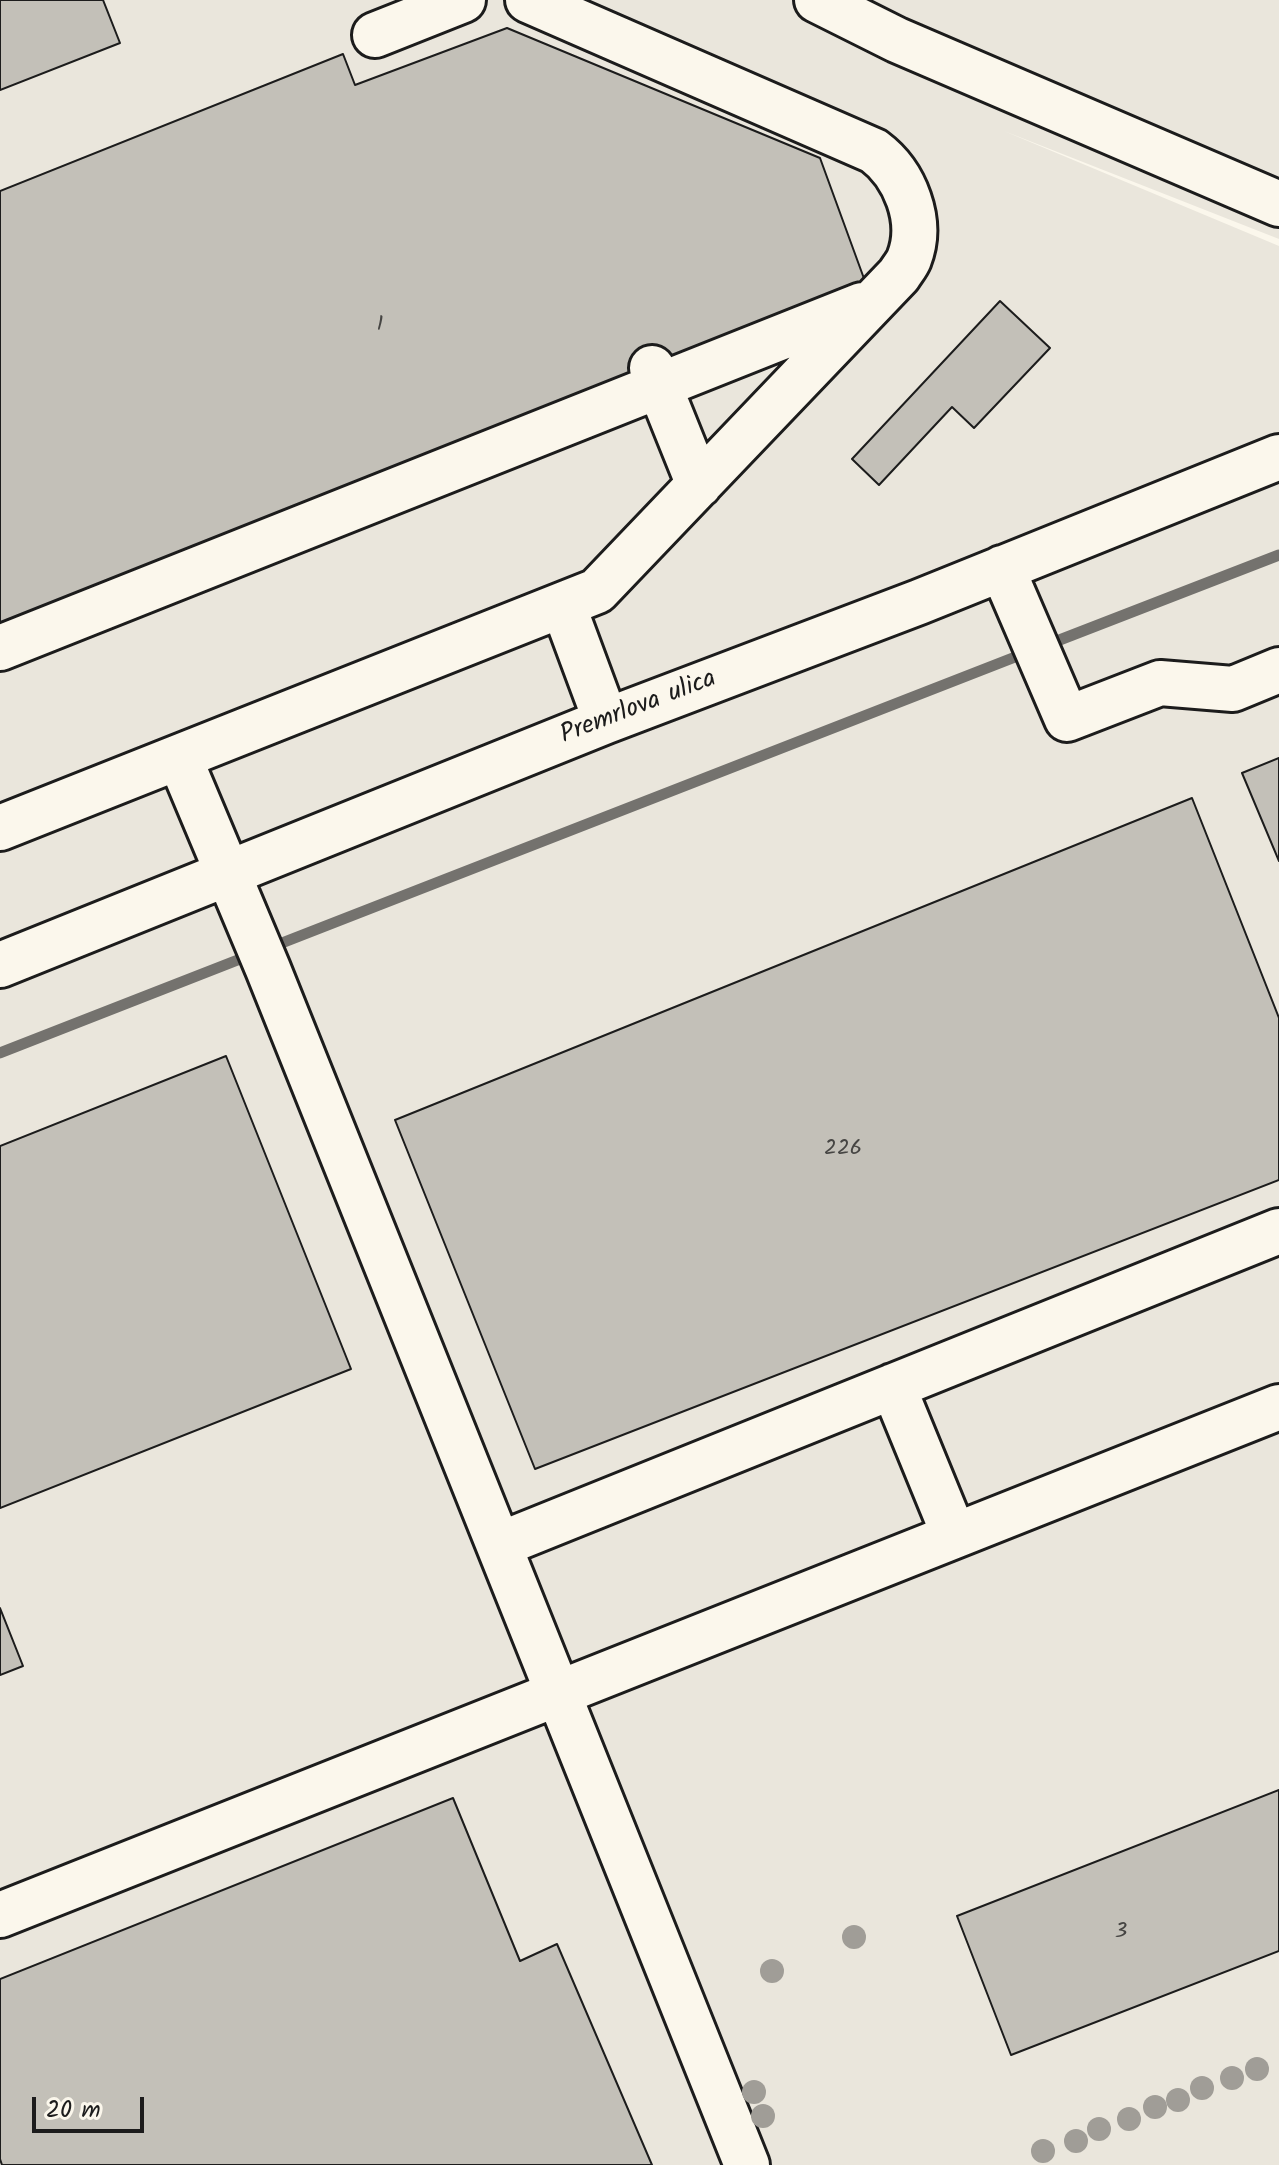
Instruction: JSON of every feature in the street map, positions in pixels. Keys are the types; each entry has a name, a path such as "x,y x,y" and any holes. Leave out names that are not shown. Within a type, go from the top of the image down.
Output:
{"street":[{"path":"375,35 463,0"},
{"path":"0,828 597,591 899,275 909,258 913,216 900,180 888,161 852,141 528,0"},
{"path":"817,0 897,40 1279,204"},
{"path":"0,648 656,377 875,300"},
{"path":"656,377 699,485"},
{"name":"Premrlova ulica","path":"0,965 606,721 1279,457"},
{"path":"1002,568 1067,719 1160,683 1233,689 1279,670"},
{"path":"563,605 606,721"},
{"path":"179,757 747,2165"},
{"path":"499,1545 1279,1231"},
{"path":"893,1386 954,1535"},
{"path":"0,1915 1279,1407"}],"shaded area":[{"path":"0,0 1279,0 1279,239 1004,131 1279,246 1279,2165 0,2165"}],"building":[{"path":"0,0 103,0 120,43 0,90"},
{"path":"507,28 820,158 866,284 0,625 0,191 343,54 355,85"},
{"path":"1000,301 1050,348 974,428 952,407 879,485 852,459"},
{"path":"1279,758 1279,861 1242,773"},
{"path":"1192,798 1279,1018 1279,1180 535,1469 395,1120"},
{"path":"226,1056 351,1369 0,1508 0,1146"},
{"path":"0,1608 23,1666 0,1675"},
{"path":"1279,1790 1279,1951 1011,2055 957,1916"},
{"path":"453,1798 520,1961 557,1944 652,2165 2,2165 0,1979"}],"waterway":[{"path":"1044,646 1279,555"},
{"path":"269,948 1028,652"},
{"path":"0,1053 253,954"}]}
